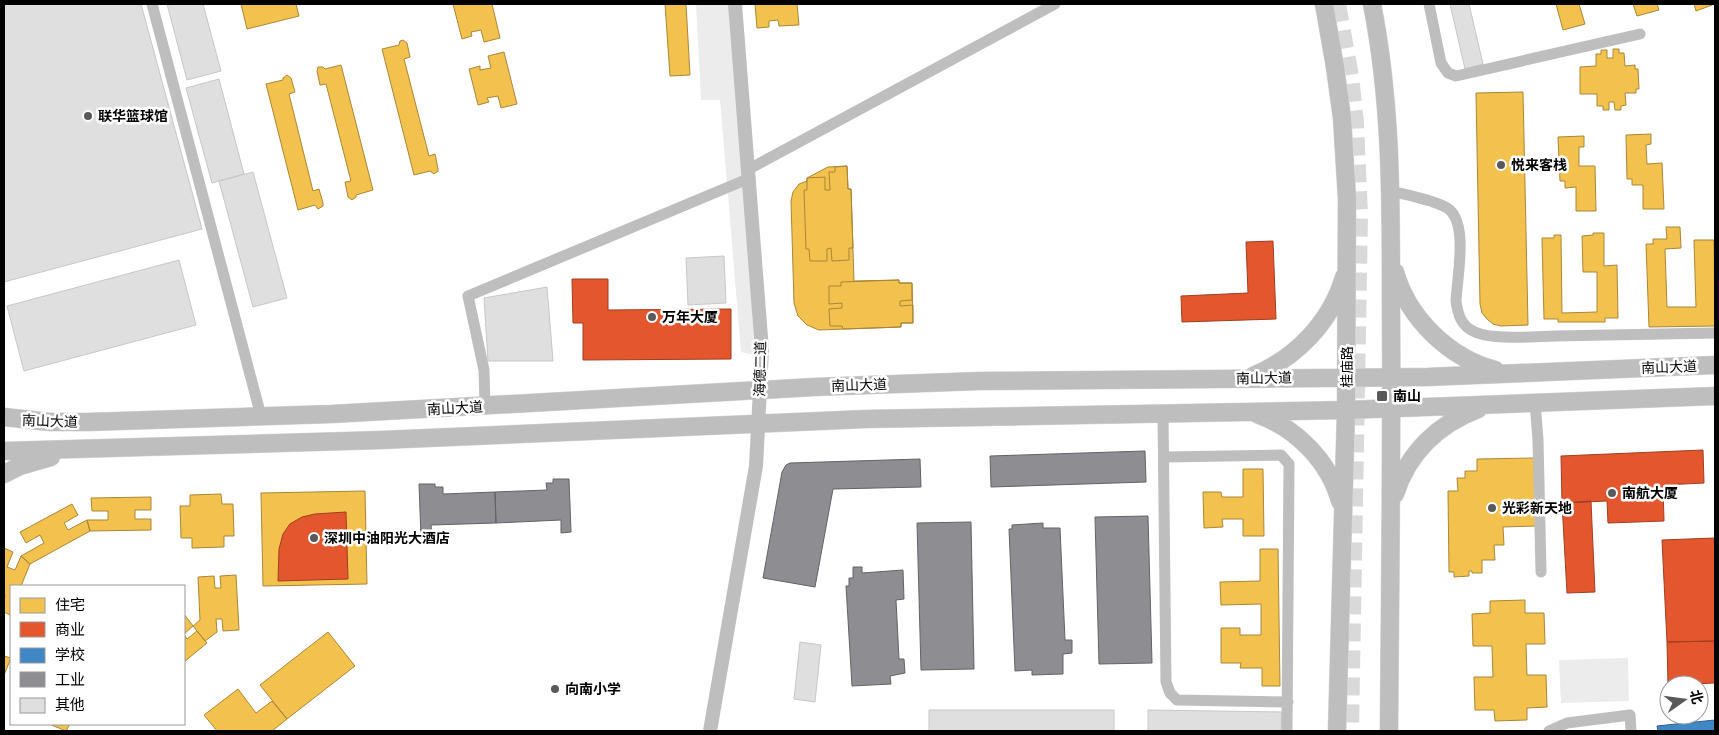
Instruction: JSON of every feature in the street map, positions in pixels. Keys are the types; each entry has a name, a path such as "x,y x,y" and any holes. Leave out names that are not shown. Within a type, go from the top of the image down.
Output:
{"main road":[{"name":"桂庙路","path":"1324,4 1342,118 1347,199 1346,410 1337,731"},
{"path":"1372,4 1384,77 1391,191 1392,377 1389,731"},
{"path":"1391,260 1407,300 1421,321 1433,334 1468,359 1491,369 1508,373"},
{"path":"1245,379 1274,365 1300,346 1311,335 1330,309 1343,280 1347,264"},
{"name":"南山大道","path":"4,417 50,422 89,422 485,406 760,390 980,381 1392,377 1715,365"},
{"name":"南山大道","path":"4,451 380,440 866,419 1391,409 1715,396"},
{"path":"1391,517 1393,502 1403,474 1414,455 1429,438 1452,420 1466,414 1480,409 1509,404"},
{"path":"1250,412 1276,422 1310,448 1330,477 1343,510"},
{"path":"4,474 36,461 93,449"}],"street":[{"path":"152,4 261,416"},
{"name":"海德二道","path":"710,731 756,466 762,350 735,4"},
{"path":"485,406 484,370 468,296 749,173 1055,4"},
{"path":"1429,4 1441,64 1448,73 1456,76 1640,34"},
{"path":"1391,191 1440,204 1454,213 1460,231 1456,301 1458,312 1461,321 1467,328 1476,332 1488,335 1536,337 1715,333"},
{"path":"1535,402 1538,440 1541,572"},
{"path":"1163,414 1165,457 1166,682 1170,693 1177,700 1288,702"},
{"path":"1165,457 1281,456 1289,464 1288,731"},
{"path":"1549,731 1567,723 1630,715 1632,731"}],"shaded area":[{"path":"696,4 730,4 755,355 741,352 720,100 701,100"},
{"path":"1628,658 1629,701 1561,703 1559,660"}],"building: 住宅":[{"path":"241,4 296,4 299,16 247,29"},
{"path":"453,4 492,4 500,38 484,42 481,30 471,32 472,36 462,39"},
{"path":"665,4 686,4 690,75 670,76"},
{"path":"755,4 797,4 799,25 779,26 778,20 769,21 769,27 757,28"},
{"path":"1556,4 1579,4 1585,24 1563,30"},
{"path":"1633,4 1657,4 1659,10 1637,16"},
{"path":"1694,4 1715,4 1696,11"},
{"path":"403,40 407,43 410,57 404,59 429,156 435,154 438,171 434,174 430,171 414,175 382,49 399,45 400,41"},
{"path":"1613,49 1619,49 1619,53 1624,53 1625,66 1635,65 1635,69 1638,69 1639,89 1636,89 1636,93 1625,93 1626,105 1621,106 1621,110 1615,110 1614,102 1609,102 1609,110 1603,110 1603,106 1597,106 1597,94 1580,94 1580,67 1596,66 1596,54 1601,54 1601,50 1607,50 1607,58 1613,58"},
{"path":"504,52 517,104 501,108 498,96 487,98 489,102 478,105 469,69 480,66 480,70 491,68 488,56"},
{"path":"341,65 373,190 356,195 352,200 348,197 345,182 351,181 326,84 320,85 317,71 318,67 325,69"},
{"path":"287,75 291,78 295,92 289,94 313,191 319,189 323,203 323,206 318,209 315,205 298,210 266,84 283,80"},
{"name":"悦来客栈","path":"1523,92 1528,325 1501,326 1493,324 1487,319 1482,313 1480,304 1476,93"},
{"path":"1651,134 1651,144 1646,145 1647,164 1662,163 1664,209 1643,209 1643,185 1632,185 1632,179 1627,179 1626,135"},
{"path":"1584,136 1584,147 1579,147 1579,166 1595,166 1596,211 1576,211 1576,187 1565,188 1565,181 1560,181 1558,137"},
{"path":"847,166 848,189 851,189 853,248 849,248 849,260 832,261 831,248 827,249 827,261 810,261 809,249 806,249 804,190 807,190 807,178 825,177 825,190 830,190 829,172 835,172 835,167"},
{"path":"847,166 848,189 851,189 854,281 899,280 899,283 912,283 913,323 901,323 901,327 819,330 807,325 798,316 794,303 791,201 793,192 799,184 807,181 807,178 828,167"},
{"path":"1666,227 1680,227 1681,248 1665,249 1667,307 1696,307 1694,240 1714,240 1715,326 1649,327 1646,244 1653,244 1653,239 1667,239"},
{"path":"1593,233 1604,233 1604,266 1617,265 1618,318 1605,318 1605,322 1558,322 1558,319 1544,319 1542,238 1554,238 1554,235 1561,235 1562,313 1597,312 1597,272 1583,272 1582,236 1593,235"},
{"path":"899,280 899,283 912,283 912,300 900,301 900,306 913,305 913,323 901,323 901,327 843,329 842,326 830,326 829,309 842,308 842,303 829,304 829,286 841,286 841,282"},
{"name":"光彩新天地","path":"1534,458 1536,526 1503,527 1504,545 1494,545 1495,560 1482,560 1482,573 1472,573 1472,571 1469,571 1469,576 1454,577 1454,572 1449,572 1448,491 1458,491 1457,478 1465,478 1465,471 1477,471 1477,459"},
{"path":"1243,469 1263,469 1264,536 1243,536 1243,519 1222,519 1223,527 1204,528 1203,492 1221,492 1222,497 1243,497"},
{"path":"365,491 367,584 263,586 261,493"},
{"path":"221,494 222,504 233,504 234,536 224,536 224,547 192,548 192,538 181,538 180,506 190,506 190,495"},
{"path":"151,497 151,510 135,510 135,519 151,519 151,530 90,531 87,520 108,520 108,511 92,511 91,498"},
{"path":"72,504 78,515 64,523 68,530 87,520 90,531 30,564 21,556 44,543 40,535 26,543 20,532"},
{"path":"4,548 13,552 7,567 15,570 21,556 30,564 21,585 10,585 10,615 4,612"},
{"path":"1260,549 1278,549 1280,686 1262,686 1262,668 1240,668 1241,663 1221,663 1221,628 1240,628 1240,635 1261,635 1261,604 1221,605 1220,582 1260,581"},
{"path":"236,575 239,630 223,631 222,619 216,619 217,632 205,641 193,626 200,620 198,577 214,576 215,588 221,588 220,576"},
{"path":"1525,600 1525,613 1544,613 1545,644 1526,644 1527,675 1546,675 1547,707 1527,708 1527,720 1495,721 1494,710 1475,710 1474,677 1493,677 1492,646 1473,646 1472,614 1490,613 1490,601"},
{"path":"185,615 193,626 185,633"},
{"path":"197,631 207,643 185,661 185,636 187,639"},
{"path":"328,632 355,666 287,719 260,685"},
{"path":"4,656 10,658 10,660 4,675"},
{"path":"238,689 256,713 272,701 287,719 272,731 217,731 204,715"},
{"path":"51,725 69,725 66,731"}],"building: 商业":[{"path":"1273,241 1276,319 1182,322 1181,296 1248,293 1246,242"},
{"name":"万年大厦","path":"572,279 608,279 608,310 731,309 731,359 583,360 583,323 573,323"},
{"name":"南航大厦","path":"1703,450 1704,483 1663,485 1664,521 1608,523 1607,501 1562,503 1561,456"},
{"path":"1591,501 1595,592 1567,593 1562,503"},
{"path":"346,512 348,579 278,581 279,549 283,534 290,524 302,517 315,514"},
{"path":"1715,538 1715,641 1667,642 1662,540"},
{"path":"1715,641 1715,683 1709,683 1709,675 1668,675 1667,642"}],"building: 学校":[{"path":"1715,720 1715,731 1658,731 1657,726 1709,725 1709,721"}],"building: 工业":[{"path":"1145,451 1146,482 991,487 990,456"},
{"path":"920,459 921,487 833,489 815,587 763,578 782,472 786,465 790,463"},
{"path":"553,479 569,479 571,532 561,533 561,520 496,523 495,492 547,490 546,483 553,483"},
{"path":"419,484 435,484 435,487 443,487 443,494 495,492 496,523 431,525 432,537 421,537"},
{"path":"1148,516 1152,663 1099,664 1095,517"},
{"path":"971,522 974,669 921,670 917,523"},
{"path":"1043,523 1043,528 1060,528 1065,640 1072,640 1072,653 1063,654 1063,674 1032,675 1032,670 1015,671 1009,529 1012,529 1012,525"},
{"path":"853,567 862,567 862,573 903,570 904,599 896,600 899,659 904,659 905,673 890,676 891,684 852,686 846,586 849,586 849,578 853,578"}],"building: 其他":[{"name":"联华篮球馆","path":"4,4 141,4 202,229 4,282"},
{"path":"167,4 203,4 221,71 187,80"},
{"path":"1450,4 1469,4 1483,64 1465,69"},
{"path":"219,79 244,174 212,183 186,88"},
{"path":"253,172 287,298 253,307 219,181"},
{"path":"724,256 726,303 688,305 686,258"},
{"path":"179,260 196,325 24,371 7,306"},
{"path":"547,287 553,361 488,361 484,298"},
{"path":"800,642 821,645 815,702 794,699"},
{"path":"929,710 1114,710 1114,731 929,731"},
{"path":"1148,710 1282,712 1281,731 1148,731"}],"tunnel":[{"path":"1337,4 1350,76 1355,123 1359,215 1350,731"}],"place":[{"name":"联华篮球馆","path":"88,116"},
{"name":"悦来客栈","path":"1501,165"},
{"name":"万年大厦","path":"652,317"},
{"name":"南山","path":"1382,396"},
{"name":"南航大厦","path":"1612,493"},
{"name":"光彩新天地","path":"1492,508"},
{"name":"深圳中油阳光大酒店","path":"314,538"},
{"name":"向南小学","path":"555,689"}]}
